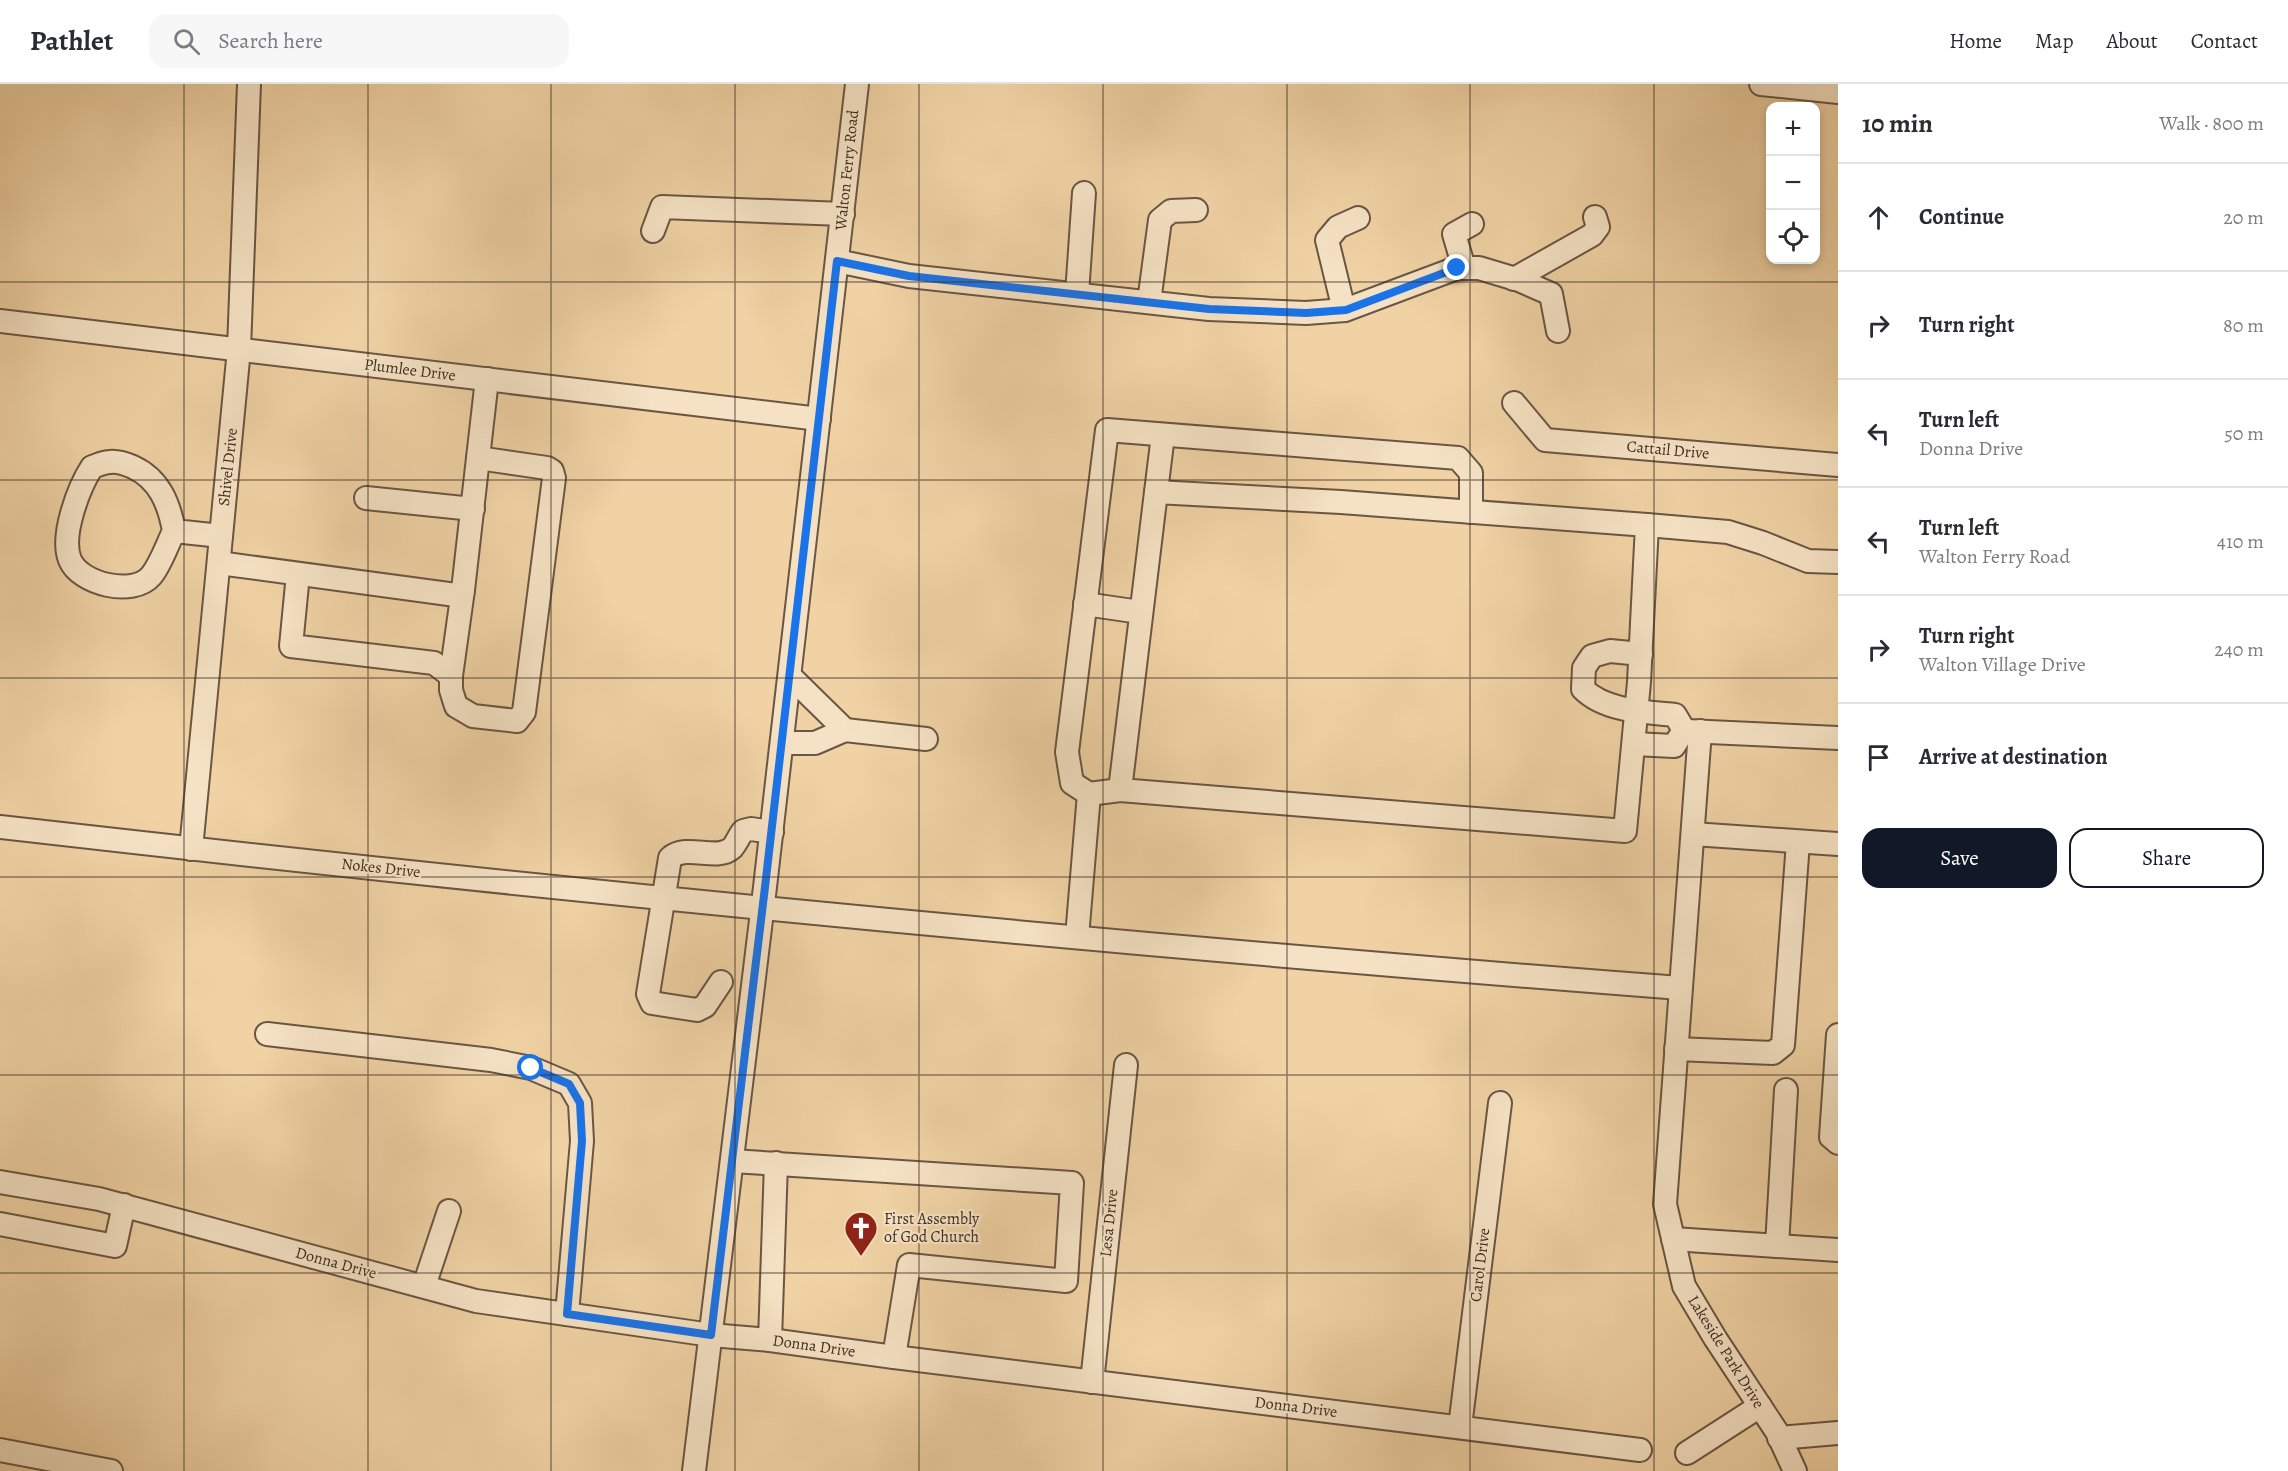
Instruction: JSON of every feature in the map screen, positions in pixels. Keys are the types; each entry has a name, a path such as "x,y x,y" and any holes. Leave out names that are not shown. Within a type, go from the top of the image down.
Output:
{"street":[{"name":"Shivel Drive","path":"191,849 239,350 249,84"},
{"name":"Walton Ferry Road","path":"694,1471 772,832 857,84"},
{"path":"1761,84 1838,92"},
{"path":"1077,294 1084,193"},
{"path":"653,231 662,207 843,214"},
{"path":"1149,302 1160,220 1171,211 1196,210"},
{"path":"1514,279 1592,235 1598,227 1595,216"},
{"path":"1344,310 1327,240 1338,227 1358,218"},
{"path":"1464,268 1454,234 1472,224"},
{"path":"837,261 909,276 1209,309 1306,313 1344,310 1457,268 1479,268 1551,294 1558,331"},
{"name":"Plumlee Drive","path":"0,321 819,419"},
{"path":"478,458 547,468 552,471 554,478 524,712 517,721 473,716 456,706 451,690 487,379"},
{"name":"Cattail Drive","path":"1514,403 1545,440 1838,465"},
{"path":"1471,512 1471,473 1458,458 1107,430 1067,752 1072,783 1089,794 1120,790 1625,831 1637,711 1647,525"},
{"path":"1120,790 1162,435"},
{"path":"110,462 124,463 145,472 160,489 171,513 174,531 150,578 136,585 118,587 98,582 82,575 70,560 68,535 81,484 92,467 110,462"},
{"path":"1156,492 1471,512 1728,532 1808,561 1838,562"},
{"path":"366,498 473,509"},
{"path":"174,531 221,536"},
{"path":"219,563 456,595 463,590"},
{"path":"298,574 291,646 434,663 451,676"},
{"path":"1085,604 1140,612"},
{"path":"1639,682 1654,666 1655,646 1642,629"},
{"path":"1641,654 1610,651 1593,656 1584,668 1583,689 1592,698 1637,711 1675,715 1692,731 1838,738"},
{"path":"790,676 845,730"},
{"path":"782,743 814,743 845,730 926,740"},
{"path":"1634,744 1674,747 1692,731"},
{"name":"Lakeside Park Drive","path":"1692,731 1692,834 1665,1204 1684,1286 1760,1406 1795,1471"},
{"path":"1077,937 1089,794"},
{"name":"Nokes Drive","path":"0,827 191,849 762,907 1388,965 1680,988"},
{"path":"721,982 705,1006 697,1010 652,1003 648,994 670,858 683,852 722,853 732,848 742,831 751,829 772,832"},
{"path":"1692,834 1838,844"},
{"path":"1676,1049 1773,1053 1783,1045 1798,842"},
{"path":"267,1034 491,1060 531,1068 569,1084 580,1103 582,1141 567,1314"},
{"path":"1838,1035 1831,1137 1838,1143"},
{"name":"Lesa Drive","path":"1092,1382 1126,1065"},
{"path":"1777,1246 1786,1090"},
{"name":"Carol Drive","path":"1460,1427 1500,1103"},
{"path":"732,1161 1072,1183 1066,1281 909,1265 894,1358"},
{"path":"770,1340 776,1164"},
{"name":"Donna Drive","path":"0,1182 124,1205 477,1300 711,1335 770,1340 894,1358 1640,1450"},
{"path":"0,1224 115,1246 124,1205"},
{"path":"424,1286 449,1211"},
{"path":"1673,1239 1838,1250"},
{"path":"1068,1250 1106,1253"},
{"path":"1687,1453 1760,1406"},
{"path":"1779,1438 1838,1433"},
{"path":"0,1450 111,1471"}],"place":[{"name":"First Assembly of God Church","path":"861,1257"}],"route":[{"path":"531,1068 569,1084 580,1103 582,1141 578,1208 567,1314 711,1335 837,261 909,276 1209,309 1306,313 1346,310 1457,268"}]}
